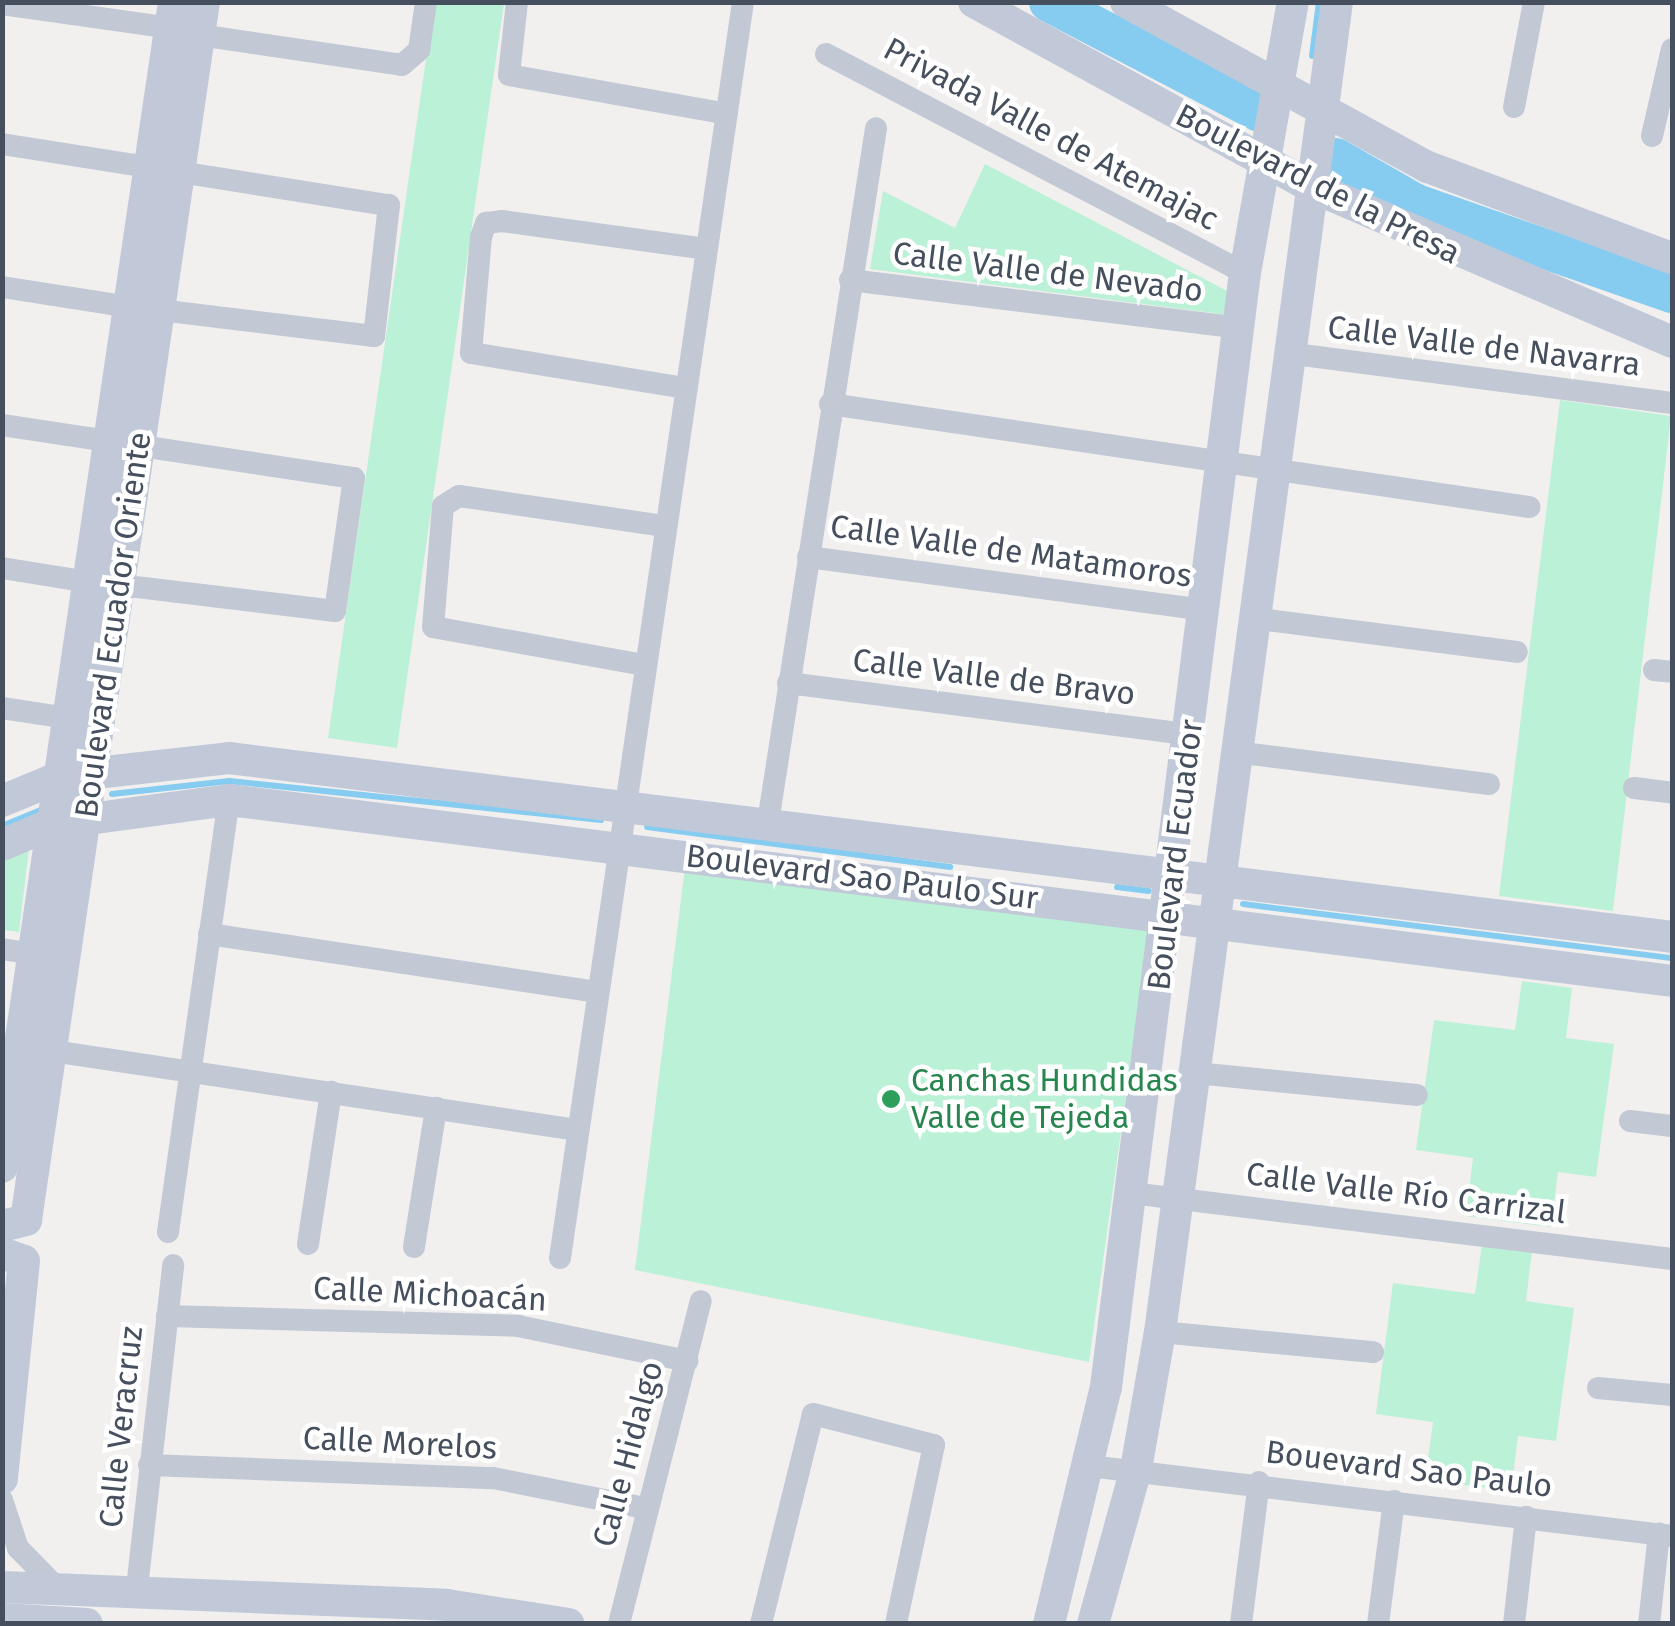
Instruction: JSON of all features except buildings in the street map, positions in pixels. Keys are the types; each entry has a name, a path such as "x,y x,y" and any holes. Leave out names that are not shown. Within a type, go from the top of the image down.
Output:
{"street":[{"path":"2,4 187,17 402,65 419,50 426,2"},
{"path":"517,2 508,75 726,114"},
{"path":"560,1258 623,803 743,2"},
{"name":"Boulevard de la Presa","path":"974,2 1310,186 1672,342"},
{"name":"Boulevard de la Presa","path":"1126,2 1428,166 1672,258"},
{"name":"Boulevard Ecuador","path":"1048,1624 1089,1466 1131,1193 1192,735 1245,273 1293,2"},
{"name":"Boulevard Ecuador","path":"1093,1624 1136,1469 1160,1332 1286,353 1337,2"},
{"path":"1514,107 1534,2"},
{"name":"Boulevard Ecuador Oriente","path":"2,1226 26,1220 35,1049 187,17"},
{"path":"1652,136 1672,49"},
{"name":"Privada Valle de Atemajac","path":"826,54 1245,273"},
{"path":"768,822 830,404 876,128"},
{"path":"2,144 389,206 379,324 359,338 2,286"},
{"path":"685,388 470,353 480,237 486,223 502,221 706,250"},
{"name":"Calle Valle de Nevado","path":"850,280 1239,328"},
{"name":"Calle Valle de Navarra","path":"1286,353 1672,403"},
{"path":"830,404 1221,456 1270,475 1529,507"},
{"path":"2,425 354,478 341,604 326,612 2,568"},
{"path":"644,665 433,626 443,506 459,496 665,526"},
{"name":"Calle Valle de Matamoros","path":"808,556 1205,610"},
{"name":"Boulevard Ecuador Oriente","path":"76,775 68,718 104,584"},
{"path":"1252,618 1517,652"},
{"name":"Calle Valle de Bravo","path":"788,683 1192,735"},
{"path":"2,708 68,718"},
{"path":"1235,752 1489,784"},
{"name":"Boulevard Sao Paulo Sur","path":"2,802 76,775 229,758 623,803 1672,936"},
{"path":"1634,788 1672,793"},
{"path":"168,1232 228,800"},
{"name":"Boulevard Sao Paulo Sur","path":"2,845 68,821 228,800 618,845 1672,980"},
{"name":"Boulevard Ecuador Oriente","path":"2,1167 8,1092 35,1049 18,952 68,821"},
{"path":"209,934 597,992"},
{"path":"35,1049 578,1130"},
{"path":"1196,1073 1417,1095"},
{"path":"308,1244 331,1092"},
{"path":"414,1247 436,1108"},
{"path":"1630,1121 1672,1126"},
{"name":"Calle Valle Río Carrizal","path":"1131,1193 1672,1259"},
{"path":"2,1253 24,1261 2,1480"},
{"name":"Calle Veracruz","path":"136,1597 173,1265"},
{"name":"Calle Hidalgo","path":"620,1624 645,1508 701,1301"},
{"name":"Calle Michoacán","path":"166,1316 518,1326 686,1361"},
{"path":"1160,1332 1373,1352"},
{"path":"1598,1388 1672,1396"},
{"path":"761,1624 813,1414 934,1444 896,1624"},
{"name":"Calle Morelos","path":"149,1464 493,1478 645,1508"},
{"name":"Bouevard Sao Paulo","path":"1089,1466 1259,1482 1666,1535"},
{"path":"1240,1624 1259,1482"},
{"path":"2,1500 18,1548 61,1591"},
{"path":"1378,1624 1394,1500"},
{"path":"1514,1624 1526,1517"},
{"path":"1650,1624 1666,1535"},
{"path":"2,1587 569,1624"},
{"path":"2,1619 87,1624"}],"green space":[{"path":"434,3 504,3 397,748 328,738"},
{"path":"985,164 1231,293 1229,315 870,269 883,191 955,228"},
{"path":"1560,400 1671,416 1613,911 1499,896"},
{"path":"29,849 19,932 3,930 3,859"},
{"name":"Canchas Hundidas Valle de Tejeda","path":"685,867 1149,929 1089,1362 635,1270"},
{"path":"1522,981 1572,988 1566,1038 1614,1044 1596,1177 1558,1172 1551,1227 1466,1216 1473,1158 1416,1150 1434,1020 1515,1030"},
{"path":"1482,1245 1532,1251 1526,1301 1574,1308 1556,1441 1518,1436 1511,1491 1425,1480 1433,1422 1376,1414 1393,1283 1475,1294"}],"waterway":[{"path":"1049,2 1259,112"},
{"path":"1312,56 1319,2"},
{"path":"1229,96 1247,93"},
{"path":"1336,158 1416,204 1672,293"},
{"path":"112,794 229,781 601,820"},
{"path":"2,826 43,809"},
{"path":"647,827 950,867"},
{"path":"1117,887 1149,891"},
{"path":"1243,904 1672,958"}],"place":[{"name":"Canchas Hundidas Valle de Tejeda","path":"891,1099"}]}
